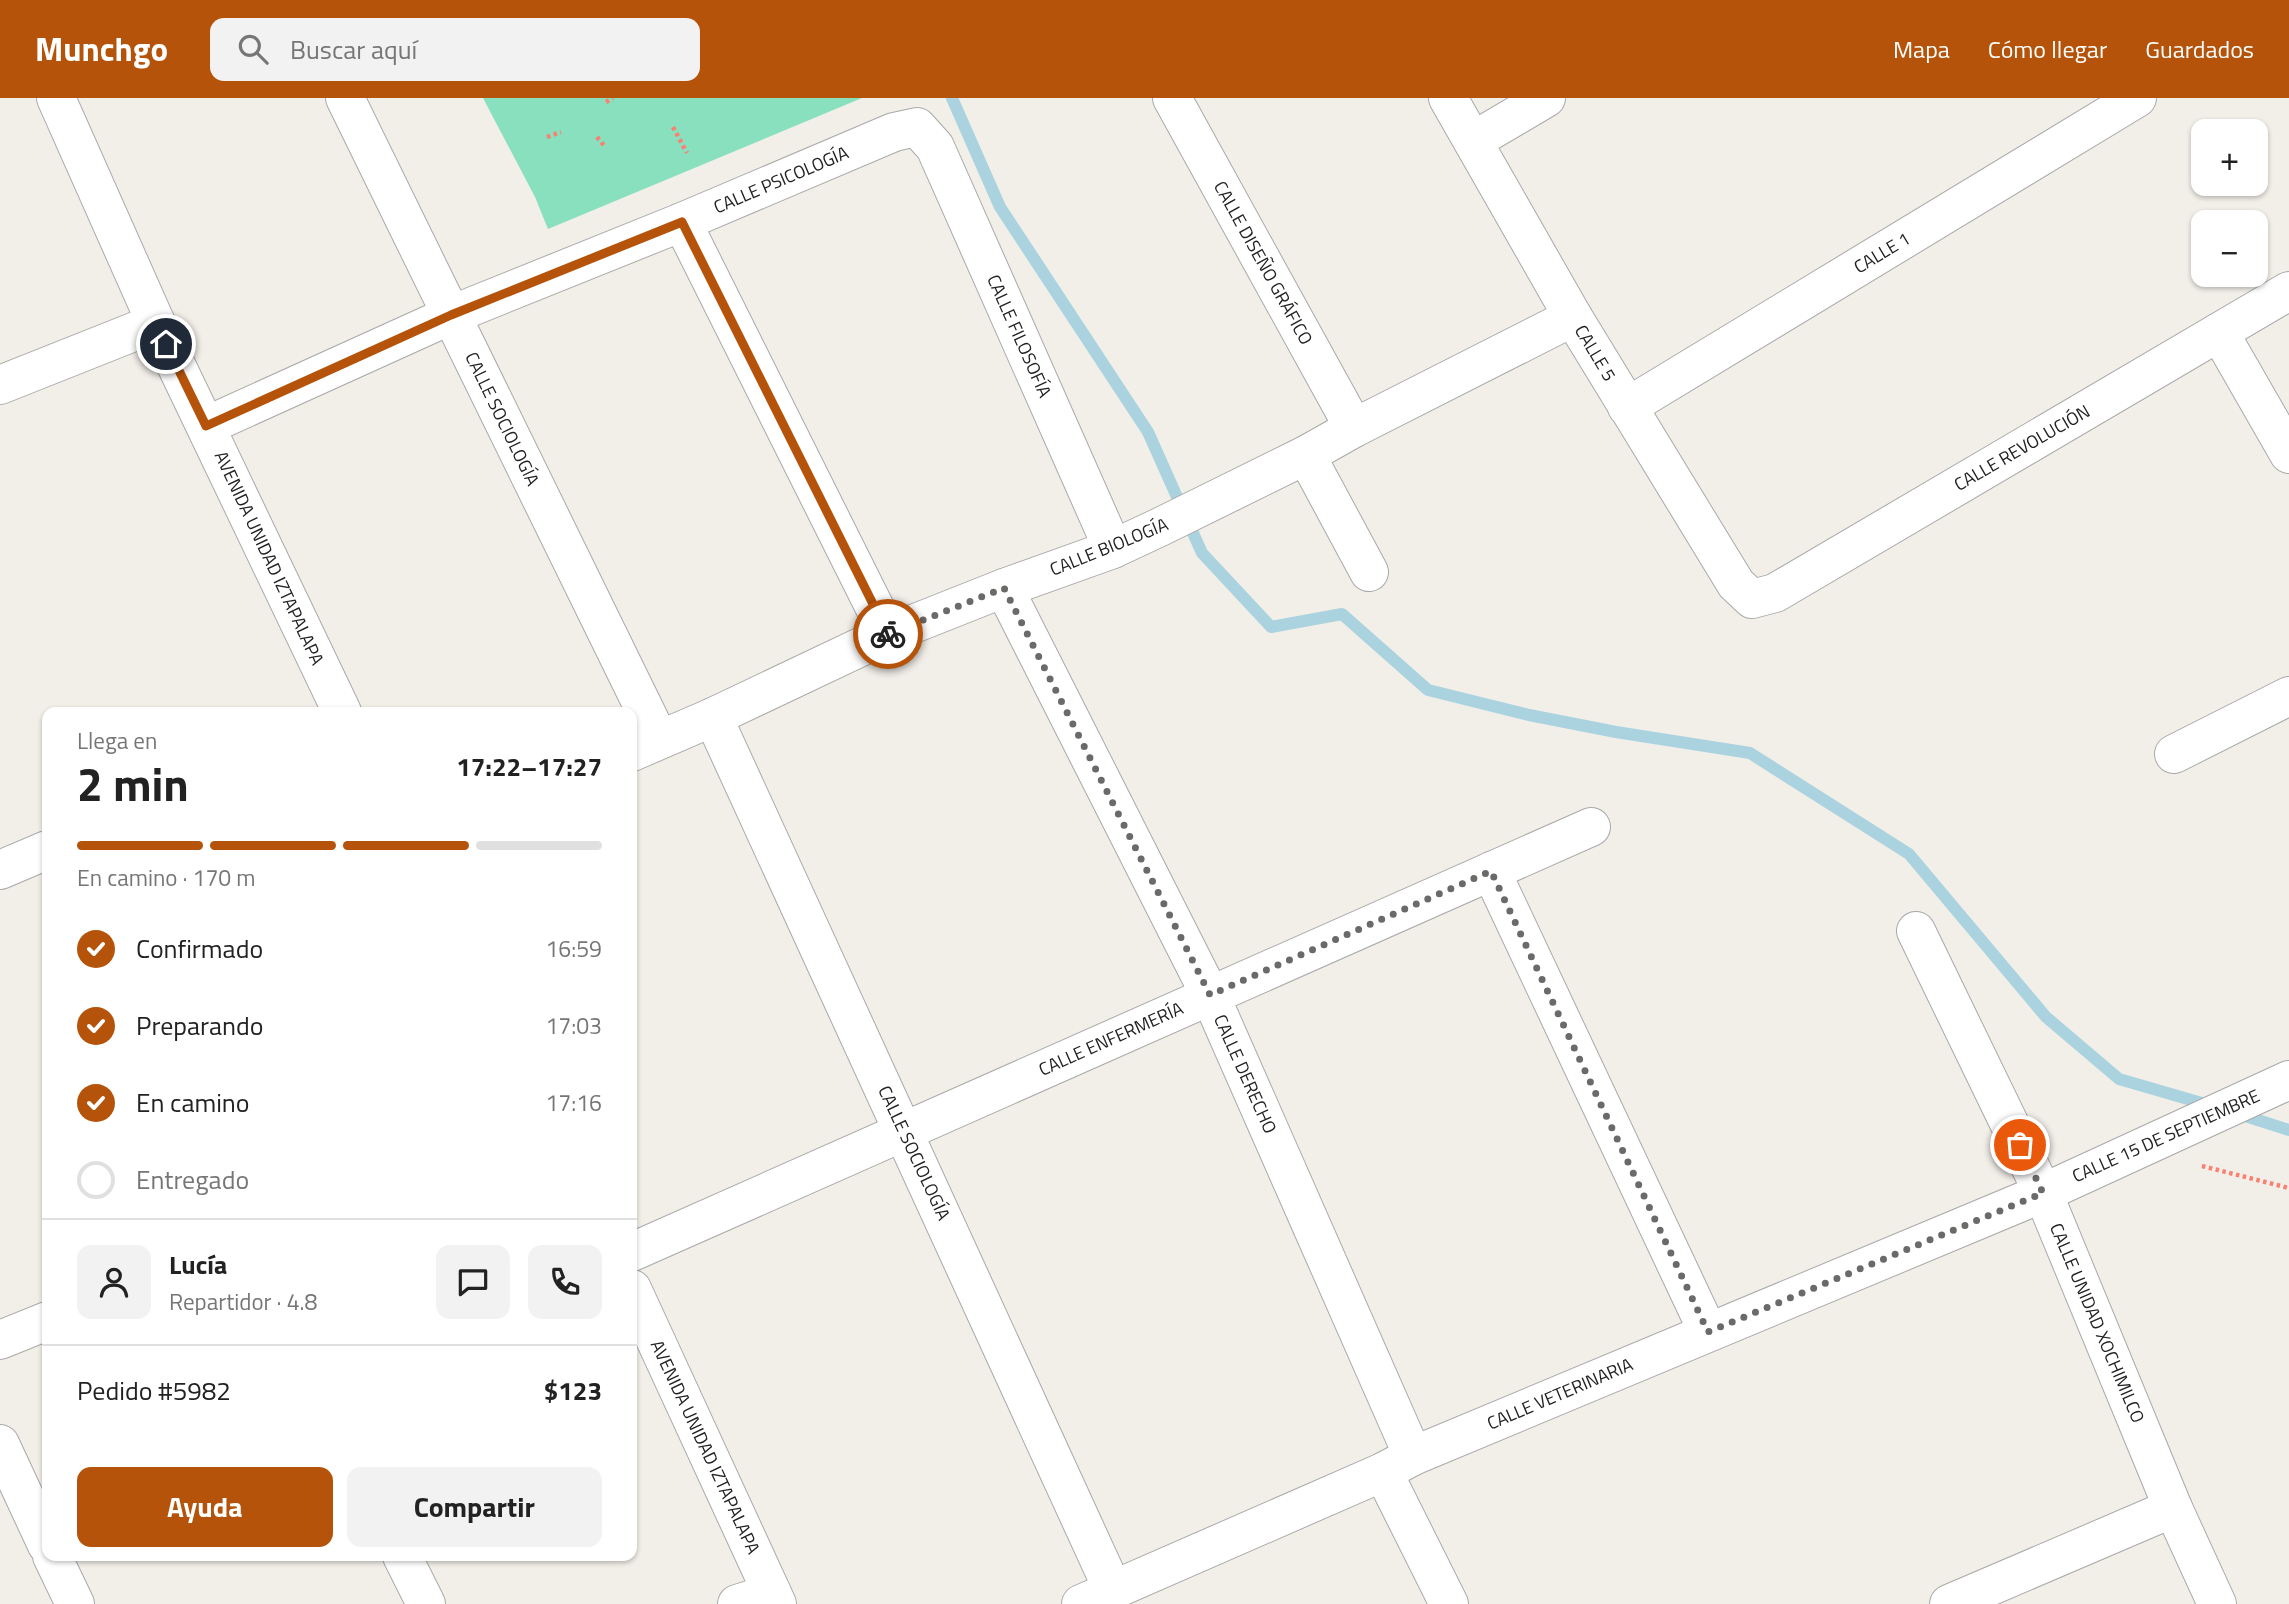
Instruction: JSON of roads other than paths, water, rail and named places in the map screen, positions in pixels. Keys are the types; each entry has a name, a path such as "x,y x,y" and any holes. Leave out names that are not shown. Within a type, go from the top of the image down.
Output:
{"street":[{"name":"AVENIDA UNIDAD IZTAPALAPA","path":"56,98 156,323 340,707"},
{"name":"CALLE SOCIOLOGÍA","path":"345,98 451,315 628,707"},
{"name":"CALLE 5","path":"1448,98 1627,407 1736,584 1752,599"},
{"path":"1472,141 1546,98"},
{"name":"CALLE 1","path":"1627,407 2137,98"},
{"name":"CALLE DISEÑO GRÁFICO","path":"1179,100 1354,428"},
{"name":"CALLE PSICOLOGÍA","path":"206,426 451,315 682,222 894,132 917,127"},
{"name":"CALLE FILOSOFÍA","path":"917,127 936,148 1113,549"},
{"path":"682,222 888,634"},
{"name":"CALLE REVOLUCIÓN","path":"1752,599 1775,593 2289,291"},
{"name":"CALLE BIOLOGÍA","path":"645,745 713,717 888,634 1113,549 1306,455 1573,317"},
{"path":"0,385 156,323"},
{"path":"2219,332 2289,454"},
{"path":"1306,455 1369,572"},
{"name":"CALLE DERECHO","path":"1004,588 1210,995 1398,1464 1449,1604"},
{"path":"2174,754 2289,696"},
{"name":"CALLE SOCIOLOGÍA","path":"713,717 904,1132 1097,1597"},
{"name":"CALLE SOCIOLOGÍA","path":"637,727 645,745"},
{"name":"CALLE ENFERMERÍA","path":"637,1250 1591,827"},
{"path":"2,864 42,852"},
{"path":"1491,871 1708,1332"},
{"name":"CALLE UNIDAD XOCHIMILCO","path":"1916,931 2043,1193 2173,1508 2217,1604"},
{"name":"CALLE 15 DE SEPTIEMBRE","path":"2043,1193 2289,1080"},
{"name":"CALLE VETERINARIA","path":"1097,1597 1398,1464 2043,1193"},
{"name":"AVENIDA UNIDAD IZTAPALAPA","path":"637,1301 762,1600"},
{"path":"0,1340 42,1323"},
{"path":"0,1444 42,1534"},
{"path":"1949,1604 2173,1508"},
{"path":"54,1561 75,1604"},
{"path":"404,1561 426,1604"}],"waterway":[{"path":"952,98 1000,207 1148,432 1202,553 1271,627 1342,614 1428,690 1529,715 1750,753 1909,854 2046,1017 2119,1079 2212,1106"},
{"path":"2239,1114 2289,1130"}]}
